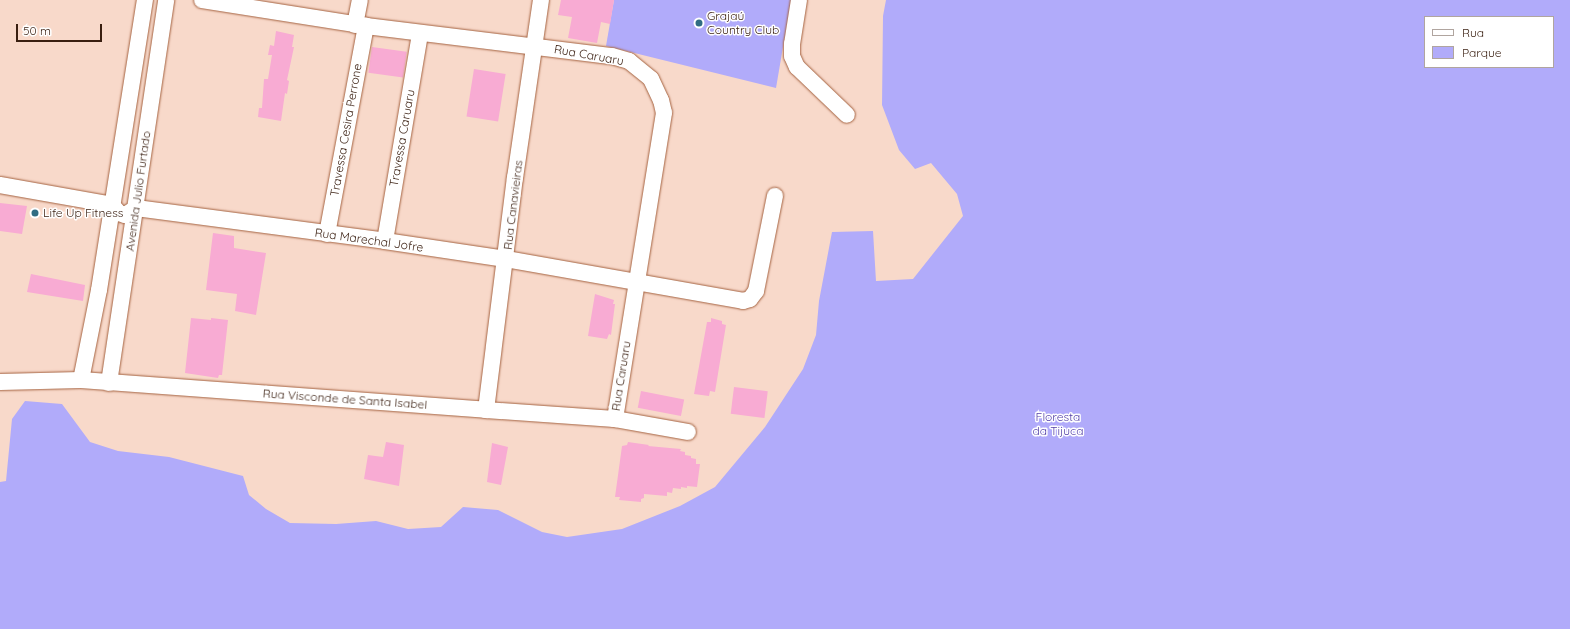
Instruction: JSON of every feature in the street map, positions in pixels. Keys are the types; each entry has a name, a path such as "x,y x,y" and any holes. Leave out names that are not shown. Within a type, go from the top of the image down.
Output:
{"street":[{"path":"145,0 152,6 159,6 166,2"},
{"name":"Avenida Julio Furtado","path":"81,380 99,290 145,0"},
{"name":"Rua Caruaru","path":"202,0 360,26 612,56 629,61 651,79 657,89 664,113 614,419"},
{"name":"Travessa Cesira Perrone","path":"327,234 360,26 360,0"},
{"name":"Rua Canavieiras","path":"486,410 515,178 541,0"},
{"path":"799,0 792,44 792,56 797,67 847,114"},
{"name":"Avenida Julio Furtado","path":"109,383 166,2"},
{"name":"Travessa Caruaru","path":"385,242 420,34"},
{"name":"Rua Marechal Jofre","path":"0,185 113,201 119,213 125,214 136,204 327,234 506,258 636,283 743,301 750,299 756,291 775,196"},
{"name":"Rua Visconde de Santa Isabel","path":"0,382 81,380 614,419 688,432"}],"green space":[{"name":"Grajaú Country Club","path":"614,0 791,0 776,88 606,46"},
{"name":"Floresta da Tijuca","path":"886,0 1570,0 1570,629 0,629 0,482 6,481 12,419 25,401 62,404 90,442 118,451 169,457 243,476 249,495 266,509 290,523 336,524 376,521 408,529 441,527 463,507 498,510 542,532 567,537 622,529 680,506 715,487 765,427 803,369 816,335 819,301 832,232 873,231 876,281 913,279 963,216 957,194 931,163 915,169 899,150 882,105 883,16"}],"building":[{"path":"561,0 614,0 610,24 601,22 597,43 568,38 572,17 558,15"},
{"path":"276,31 294,35 292,47 294,47 287,80 289,81 287,94 285,93 281,121 258,117 259,108 262,108 264,79 268,79 272,55 268,55 270,45 274,46"},
{"path":"372,47 407,52 403,78 368,73"},
{"path":"474,69 506,74 498,121 466,116"},
{"path":"0,203 27,206 22,234 0,231"},
{"path":"213,233 234,236 234,248 266,253 256,315 235,311 237,294 206,290"},
{"path":"31,274 85,285 83,301 27,292"},
{"path":"595,294 614,300 613,304 615,304 611,335 609,334 607,339 588,336"},
{"path":"191,318 228,320 222,375 219,375 218,378 185,373"},
{"path":"711,318 722,321 722,324 726,325 715,392 710,391 709,396 694,394 707,322 711,322"},
{"path":"734,387 768,391 764,418 731,414"},
{"path":"641,391 684,399 681,416 638,408"},
{"path":"386,442 404,445 399,486 364,479 368,455 383,457"},
{"path":"628,442 649,445 648,446 681,449 680,451 685,452 685,455 696,459 696,464 700,464 697,487 687,486 687,488 681,487 681,489 673,488 672,493 667,492 667,496 644,494 644,498 641,499 641,502 619,500 620,497 615,497 622,446 627,445"},
{"path":"492,443 508,447 501,485 487,482"}],"place":[{"name":"Grajaú Country Club","path":"699,23"},
{"name":"Life Up Fitness","path":"35,213"}]}
